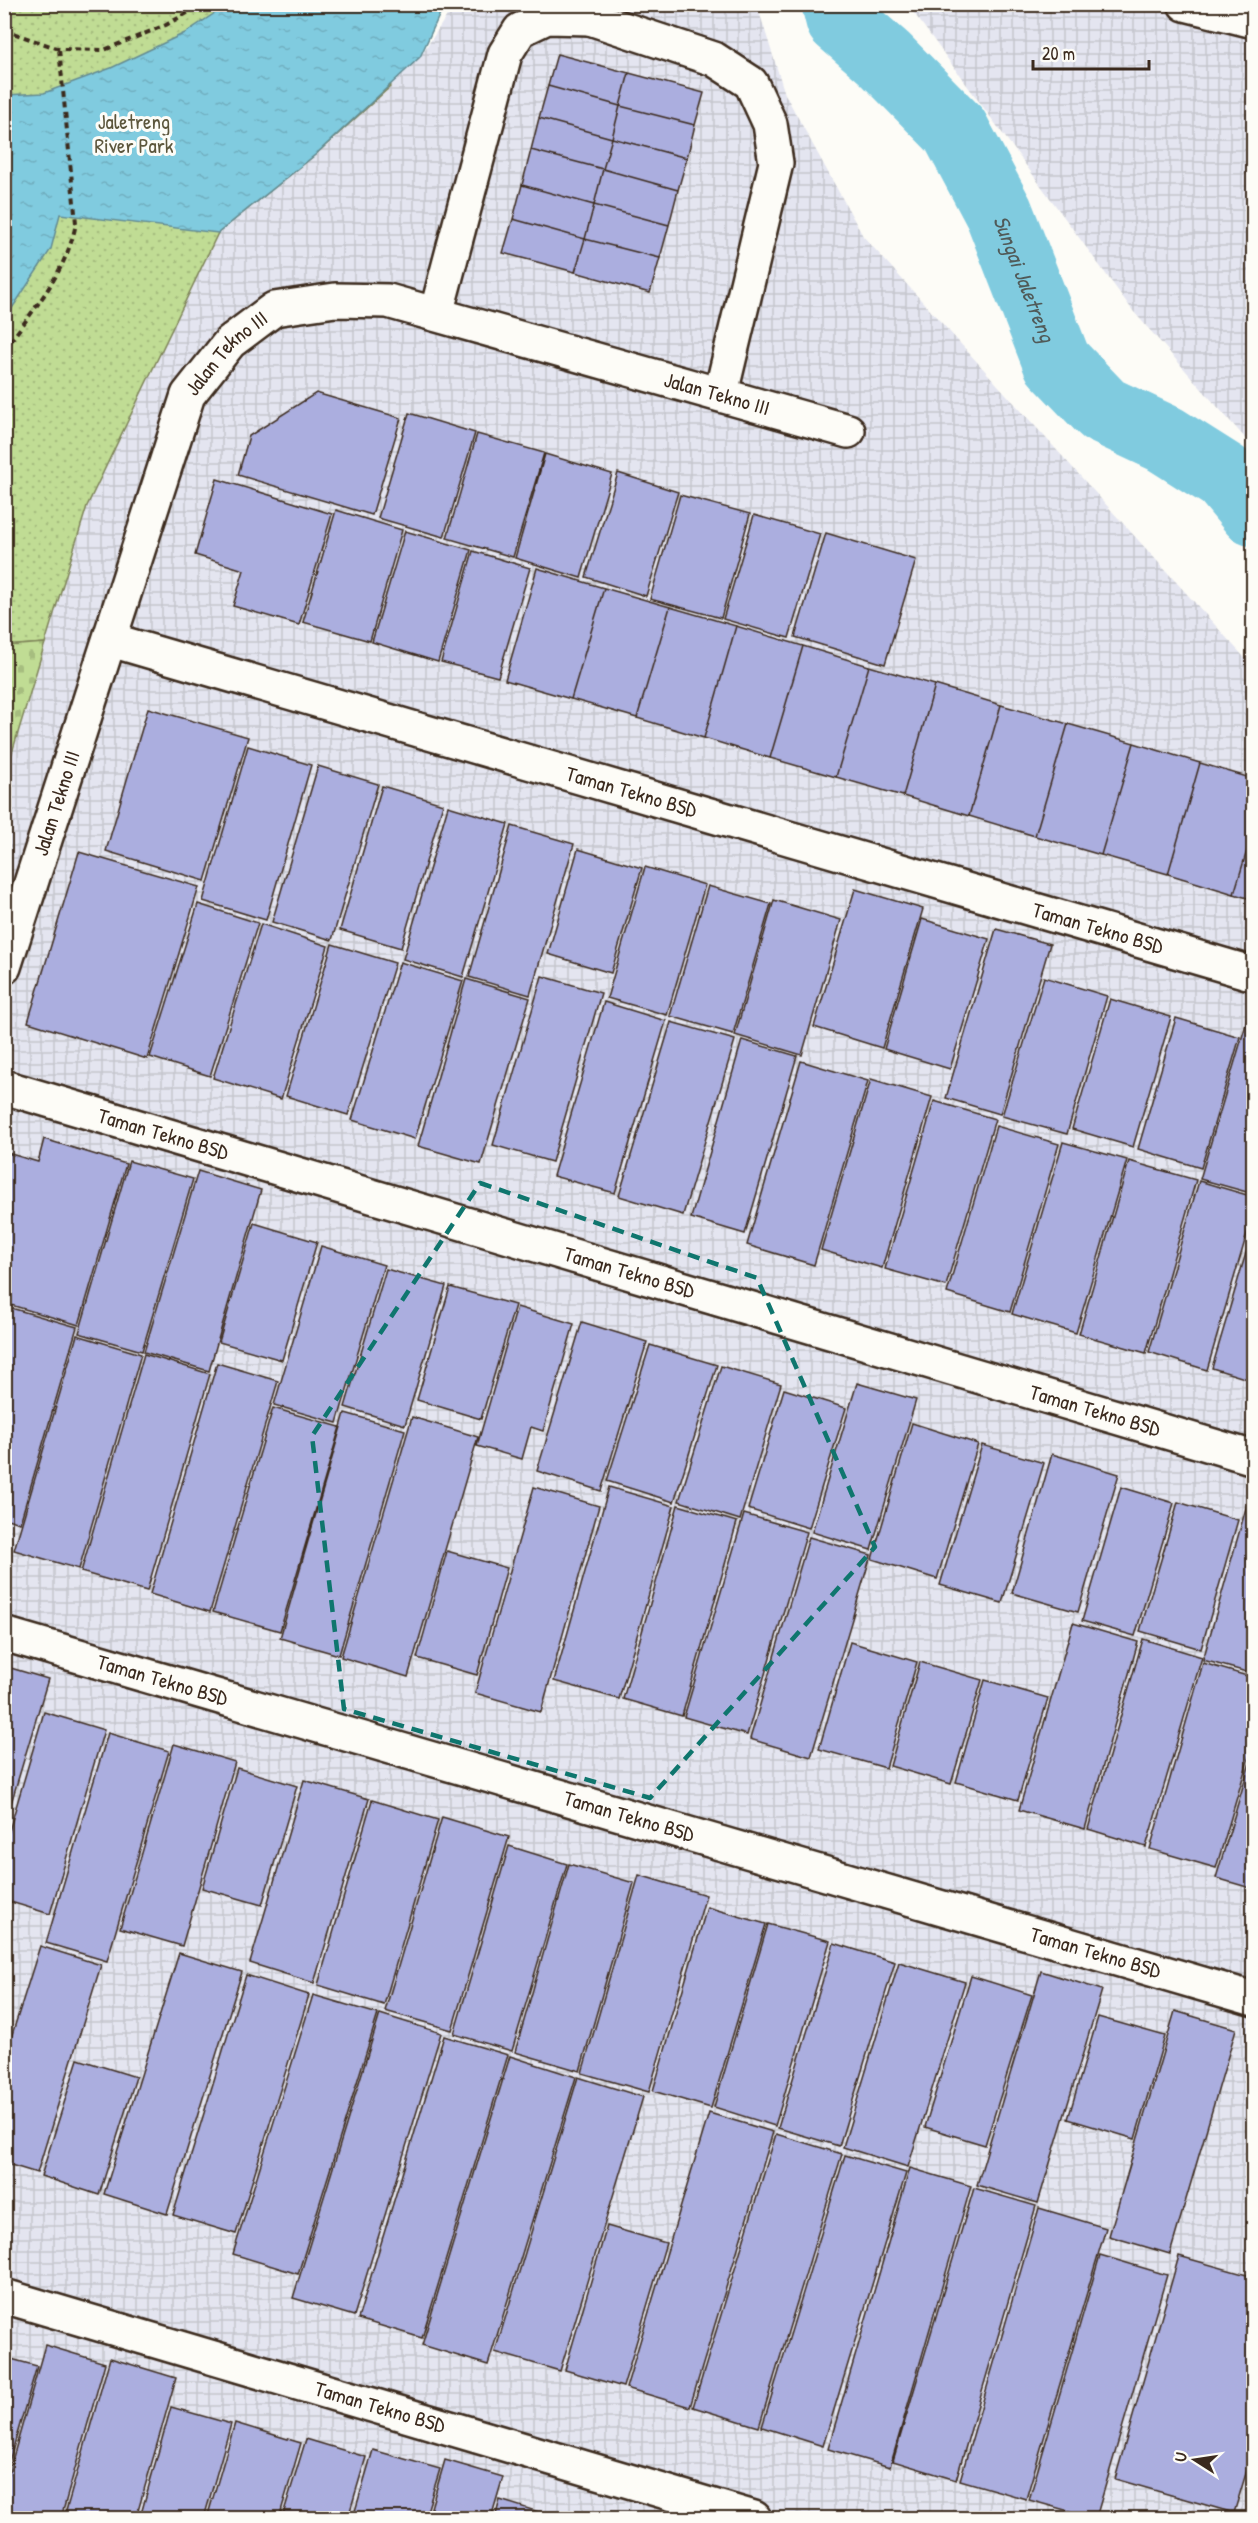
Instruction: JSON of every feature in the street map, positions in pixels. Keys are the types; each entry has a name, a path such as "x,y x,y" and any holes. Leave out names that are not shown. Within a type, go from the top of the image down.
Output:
{"lane":[{"path":"1185,4 1254,21"},
{"path":"436,314 505,54 520,30 547,17 592,11 714,58 751,83 770,124 776,163 721,393"},
{"name":"Jalan Tekno III","path":"4,967 188,395 230,342 274,309 336,300 388,301 848,430"},
{"name":"Taman Tekno BSD","path":"111,640 1254,974"},
{"name":"Taman Tekno BSD","path":"4,1087 1254,1458"},
{"name":"Taman Tekno BSD","path":"4,1634 1254,1999"},
{"name":"Taman Tekno BSD","path":"4,2296 754,2518"}],"path":[{"path":"4,30 59,49 104,50 166,25 203,4"},
{"path":"4,350 56,278 72,245 76,223 59,49"}],"highlighted area":[{"path":"480,1183 757,1278 875,1547 650,1798 344,1709 312,1436"}],"shaded area":[{"path":"454,5 757,5 785,94 863,236 1253,667 1253,2518 5,2518 5,776 87,506 218,233 315,155 420,57"},
{"path":"908,5 1253,5 1253,447 1133,311"}],"green space":[{"name":"Jaletreng River Park","path":"5,5 362,5 391,86 315,155 218,233 87,506 45,643 5,646"},
{"path":"45,643 5,776 5,646"}],"water":[{"path":"227,5 444,5 420,57 315,155 218,233 60,214 51,249 5,319 5,95 44,93 111,68 185,33"}],"building":[{"path":"557,54 629,73 620,106 548,86"},
{"path":"629,73 704,93 695,125 620,106"},
{"path":"548,86 620,106 612,138 539,118"},
{"path":"620,106 695,125 687,158 612,138"},
{"path":"539,118 612,138 603,169 531,150"},
{"path":"612,138 687,158 678,190 603,169"},
{"path":"531,150 603,169 594,205 522,185"},
{"path":"603,169 678,190 669,225 594,205"},
{"path":"522,185 594,205 585,239 513,219"},
{"path":"594,205 669,225 660,258 585,239"},
{"path":"513,219 585,239 575,272 503,253"},
{"path":"585,239 660,258 650,293 575,272"},
{"path":"316,393 401,418 372,515 238,475 249,436"},
{"path":"409,413 475,433 444,537 378,518"},
{"path":"477,434 544,453 513,557 447,538"},
{"path":"545,454 612,474 581,578 515,558"},
{"path":"618,473 678,492 646,596 586,577"},
{"path":"217,479 332,514 299,625 233,606 244,570 195,555"},
{"path":"680,495 750,514 721,618 650,599"},
{"path":"336,510 402,530 370,641 303,622"},
{"path":"754,515 820,534 789,638 723,619"},
{"path":"405,531 471,550 438,662 372,642"},
{"path":"826,533 916,560 885,664 795,637"},
{"path":"473,551 530,568 498,677 441,662"},
{"path":"537,568 604,588 571,699 505,680"},
{"path":"604,588 670,607 637,718 571,699"},
{"path":"670,607 736,626 704,738 637,718"},
{"path":"736,626 803,646 770,758 704,738"},
{"path":"803,646 869,666 836,777 770,758"},
{"path":"869,666 935,685 903,796 836,777"},
{"path":"935,685 1001,705 969,816 903,796"},
{"path":"1001,705 1068,724 1035,836 969,816"},
{"path":"148,708 248,737 205,881 106,851"},
{"path":"1068,724 1134,743 1101,855 1035,836"},
{"path":"1134,743 1200,763 1168,874 1101,855"},
{"path":"248,746 311,765 266,920 203,901"},
{"path":"1200,763 1254,779 1254,827 1234,894 1168,874"},
{"path":"318,766 378,784 332,940 272,922"},
{"path":"382,786 443,804 401,948 340,930"},
{"path":"448,806 508,824 463,977 403,959"},
{"path":"512,826 574,844 530,995 469,977"},
{"path":"1254,827 1254,900 1234,894"},
{"path":"578,849 642,868 611,973 548,954"},
{"path":"79,852 199,887 147,1059 28,1022"},
{"path":"645,867 705,885 667,1015 607,998"},
{"path":"708,886 771,904 733,1034 670,1016"},
{"path":"855,889 923,909 882,1048 814,1027"},
{"path":"774,900 841,920 802,1055 735,1035"},
{"path":"198,904 258,923 210,1076 150,1057"},
{"path":"922,919 989,939 950,1069 884,1049"},
{"path":"261,924 328,946 281,1099 213,1078"},
{"path":"996,929 1050,944 1000,1114 946,1098"},
{"path":"332,944 395,963 348,1115 286,1096"},
{"path":"400,962 463,981 415,1139 352,1120"},
{"path":"542,976 601,993 552,1162 493,1145"},
{"path":"1044,977 1107,996 1067,1134 1002,1116"},
{"path":"466,979 530,998 481,1164 418,1146"},
{"path":"1110,999 1171,1017 1133,1147 1072,1129"},
{"path":"604,1002 666,1021 615,1193 553,1176"},
{"path":"1252,1004 1254,1004 1254,1194 1200,1179"},
{"path":"1176,1018 1240,1037 1201,1168 1138,1149"},
{"path":"671,1022 735,1040 683,1215 619,1196"},
{"path":"742,1040 797,1056 745,1234 691,1218"},
{"path":"801,1061 868,1081 814,1265 747,1245"},
{"path":"871,1079 932,1097 882,1268 821,1250"},
{"path":"934,1101 995,1119 946,1286 885,1269"},
{"path":"996,1126 1059,1144 1010,1312 947,1293"},
{"path":"44,1139 126,1164 79,1325 4,1303 4,1152 38,1162"},
{"path":"1063,1142 1127,1160 1076,1333 1012,1314"},
{"path":"129,1161 193,1179 142,1351 79,1333"},
{"path":"1129,1161 1196,1180 1146,1353 1079,1334"},
{"path":"198,1171 261,1190 209,1371 144,1352"},
{"path":"1199,1181 1254,1197 1254,1210 1207,1370 1149,1352"},
{"path":"254,1223 317,1242 282,1360 219,1342"},
{"path":"1254,1226 1254,1381 1212,1368"},
{"path":"321,1246 384,1265 337,1423 274,1405"},
{"path":"386,1269 446,1286 405,1425 345,1407"},
{"path":"450,1287 515,1305 481,1419 417,1400"},
{"path":"4,1306 77,1327 20,1523 4,1518"},
{"path":"517,1307 574,1324 543,1431 531,1427 522,1459 477,1446"},
{"path":"582,1322 647,1342 601,1491 537,1471"},
{"path":"77,1335 141,1354 79,1569 14,1550"},
{"path":"650,1345 717,1365 674,1502 607,1481"},
{"path":"144,1354 210,1374 147,1591 81,1572"},
{"path":"217,1363 278,1381 210,1612 150,1594"},
{"path":"721,1366 781,1384 740,1520 679,1501"},
{"path":"857,1383 916,1400 871,1550 812,1532"},
{"path":"784,1389 846,1408 809,1528 748,1509"},
{"path":"273,1408 340,1427 280,1631 213,1612"},
{"path":"345,1413 405,1430 339,1655 280,1638"},
{"path":"412,1417 478,1437 408,1677 341,1657"},
{"path":"912,1423 978,1444 937,1579 872,1559"},
{"path":"982,1445 1044,1463 1002,1603 940,1585"},
{"path":"1052,1454 1119,1474 1078,1612 1012,1593"},
{"path":"534,1487 599,1506 541,1712 475,1693"},
{"path":"609,1487 674,1506 619,1699 554,1681"},
{"path":"1121,1487 1174,1503 1135,1636 1082,1621"},
{"path":"1250,1494 1254,1495 1254,1674 1203,1660"},
{"path":"1178,1502 1238,1520 1201,1649 1140,1631"},
{"path":"678,1505 737,1522 682,1716 623,1699"},
{"path":"744,1514 807,1532 747,1735 684,1717"},
{"path":"809,1537 871,1555 811,1757 750,1739"},
{"path":"447,1551 507,1568 477,1675 417,1658"},
{"path":"1073,1623 1138,1642 1085,1829 1019,1810"},
{"path":"1143,1639 1202,1657 1146,1847 1088,1829"},
{"path":"850,1642 917,1662 886,1768 819,1749"},
{"path":"920,1662 982,1680 951,1784 890,1766"},
{"path":"1203,1663 1254,1678 1254,1740 1216,1868 1150,1849"},
{"path":"4,1666 48,1679 4,1827"},
{"path":"985,1680 1048,1698 1018,1800 956,1782"},
{"path":"44,1712 104,1730 50,1914 4,1900 4,1848"},
{"path":"108,1733 169,1751 107,1961 46,1943"},
{"path":"174,1744 235,1762 182,1946 120,1928"},
{"path":"1254,1749 1254,1889 1216,1878"},
{"path":"237,1768 297,1786 262,1905 202,1888"},
{"path":"304,1780 369,1799 314,1983 250,1963"},
{"path":"372,1800 438,1820 384,2005 318,1985"},
{"path":"442,1817 509,1837 452,2030 385,2011"},
{"path":"509,1846 567,1864 512,2051 454,2034"},
{"path":"569,1864 634,1883 580,2071 515,2052"},
{"path":"639,1875 706,1895 649,2092 582,2073"},
{"path":"707,1907 766,1924 711,2108 653,2091"},
{"path":"768,1924 830,1941 775,2126 714,2107"},
{"path":"834,1943 895,1962 839,2146 778,2128"},
{"path":"40,1946 101,1965 37,2173 4,2163 4,2060"},
{"path":"179,1953 242,1972 167,2214 104,2194"},
{"path":"899,1962 965,1982 908,2167 843,2147"},
{"path":"1041,1971 1102,1990 1038,2203 977,2185"},
{"path":"246,1975 309,1995 236,2234 173,2215"},
{"path":"971,1976 1032,1995 985,2145 925,2127"},
{"path":"313,1995 378,2014 298,2274 233,2254"},
{"path":"1175,2011 1236,2029 1170,2254 1109,2236"},
{"path":"380,2014 441,2033 354,2316 293,2298"},
{"path":"1098,2017 1165,2036 1135,2139 1068,2119"},
{"path":"444,2036 508,2055 422,2338 358,2319"},
{"path":"510,2056 576,2077 488,2365 422,2345"},
{"path":"78,2059 136,2077 99,2195 41,2176"},
{"path":"578,2077 643,2097 560,2371 495,2352"},
{"path":"709,2113 773,2132 690,2407 626,2388"},
{"path":"776,2134 842,2154 759,2427 693,2407"},
{"path":"845,2155 906,2173 823,2446 762,2427"},
{"path":"910,2168 971,2186 890,2467 828,2449"},
{"path":"974,2188 1036,2206 956,2480 893,2461"},
{"path":"1039,2208 1106,2228 1026,2499 960,2480"},
{"path":"607,2226 666,2243 623,2387 565,2370"},
{"path":"1100,2255 1167,2275 1096,2518 1094,2518 1029,2500"},
{"path":"1179,2256 1254,2277 1254,2447 1234,2513 1115,2479"},
{"path":"45,2345 105,2363 61,2518 4,2518 4,2489"},
{"path":"4,2357 37,2366 4,2479"},
{"path":"110,2358 176,2378 136,2518 64,2518"},
{"path":"171,2407 231,2424 204,2518 157,2518 141,2514"},
{"path":"235,2423 301,2443 279,2518 207,2518"},
{"path":"306,2439 366,2457 348,2518 282,2518"},
{"path":"373,2450 440,2469 425,2518 353,2518"},
{"path":"445,2460 503,2477 491,2518 428,2518"},
{"path":"500,2500 555,2517 555,2518 495,2518"}],"waterway":[{"name":"Sungai Jaletreng","path":"836,4 840,20 884,58 955,130 999,213 1057,362 1103,410 1165,439 1225,477 1254,512"}]}
